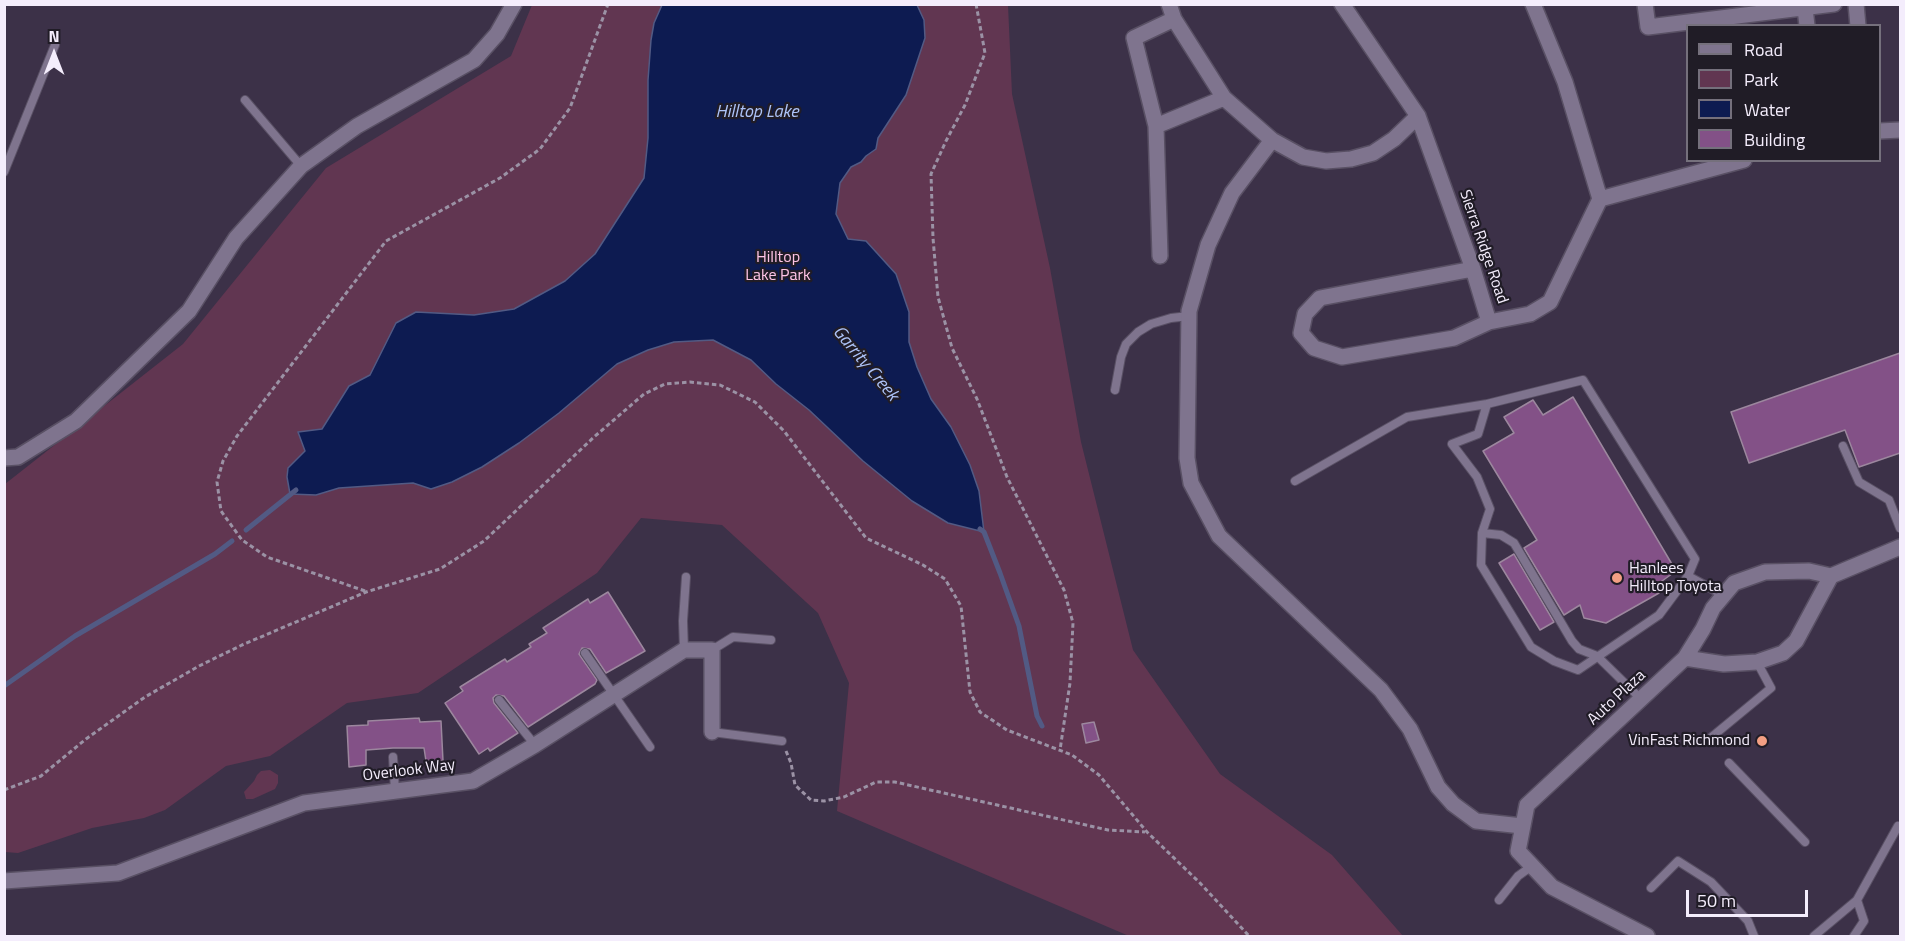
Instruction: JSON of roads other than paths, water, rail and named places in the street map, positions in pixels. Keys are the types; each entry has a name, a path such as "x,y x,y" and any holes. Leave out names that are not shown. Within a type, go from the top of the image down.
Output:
{"street":[{"path":"4,458 18,457 76,421 181,319 189,311 236,237 301,166 357,126 474,60 497,34 514,4"},
{"name":"Sierra Ridge Road","path":"1342,4 1418,116 1473,269 1489,322 1530,315 1550,302 1600,199"},
{"path":"1533,4 1565,82 1600,199 1737,162"},
{"path":"1645,4 1648,27 1701,12 1805,8 1834,4"},
{"path":"1856,4 1858,24"},
{"path":"1805,8 1807,24"},
{"path":"1160,256 1156,126 1134,38 1172,12 1224,98 1272,140 1303,157 1326,160 1351,159 1373,153 1394,139 1418,116"},
{"path":"1156,126 1224,98"},
{"path":"1881,131 1900,130"},
{"path":"1272,140 1232,193 1208,245 1189,316 1187,458 1191,483 1219,537 1381,690 1410,729 1438,788 1452,804 1476,820 1522,826"},
{"path":"1473,269 1320,298 1305,315 1302,333 1314,348 1342,357 1454,338 1489,322"},
{"path":"1685,658 1724,664 1757,662 1783,653 1796,640 1831,576 1900,547"},
{"name":"Auto Plaza","path":"1647,936 1552,887 1518,851 1527,805 1685,658 1713,608 1734,583 1765,572 1809,571 1831,576"},
{"path":"684,650 712,650 712,732"},
{"name":"Overlook Way","path":"4,881 118,873 304,803 473,782 684,650"}],"lane":[{"path":"4,172 55,45"},
{"path":"245,100 301,166"},
{"path":"1115,390 1121,357 1126,344 1138,332 1151,324 1189,316"},
{"path":"1295,482 1407,417 1487,405 1583,380 1695,559 1688,576 1659,615 1578,670 1554,661 1531,646 1481,565 1482,533 1490,508 1477,477 1452,444 1478,434 1487,405"},
{"path":"1843,446 1859,482 1889,500 1900,528"},
{"path":"1482,533 1501,535 1514,543 1572,641 1579,649 1597,656 1641,699"},
{"path":"1688,576 1724,595"},
{"path":"684,650 686,577"},
{"path":"712,650 734,637 771,640"},
{"path":"585,653 650,747"},
{"path":"1708,740 1771,688 1757,662"},
{"path":"499,700 535,745"},
{"path":"712,732 782,741"},
{"path":"393,757 395,791"},
{"path":"1729,762 1805,842"},
{"path":"1814,936 1857,900 1899,826"},
{"path":"1651,888 1678,861 1711,882 1748,921 1754,936"},
{"path":"1500,900 1518,876 1532,866"},
{"path":"1854,936 1864,921 1857,900"}],"water":[{"name":"Hilltop Lake","path":"662,5 917,5 924,20 925,38 906,95 878,138 876,149 851,167 840,183 836,214 848,239 866,241 896,274 909,312 909,342 917,367 931,399 951,427 970,465 979,491 984,532 948,523 912,501 863,461 751,360 713,340 674,342 648,350 617,364 519,443 482,467 452,482 431,489 413,483 339,488 316,495 290,494 288,468 305,451 298,432 322,429 349,386 370,375 396,323 416,312 474,315 514,309 565,281 595,254 644,178 648,138 651,40 654,23"}],"waterway":[{"path":"246,530 296,490"},
{"name":"Garrity Creek","path":"980,529 984,532 1019,626 1037,716 1042,726"},
{"path":"4,686 75,636 215,554 232,541"}],"place":[{"name":"Hanlees Hilltop Toyota","path":"1617,578"},
{"name":"VinFast Richmond","path":"1762,741"}],"park label":[{"name":"Hilltop Lake Park","path":"778,267"}]}
